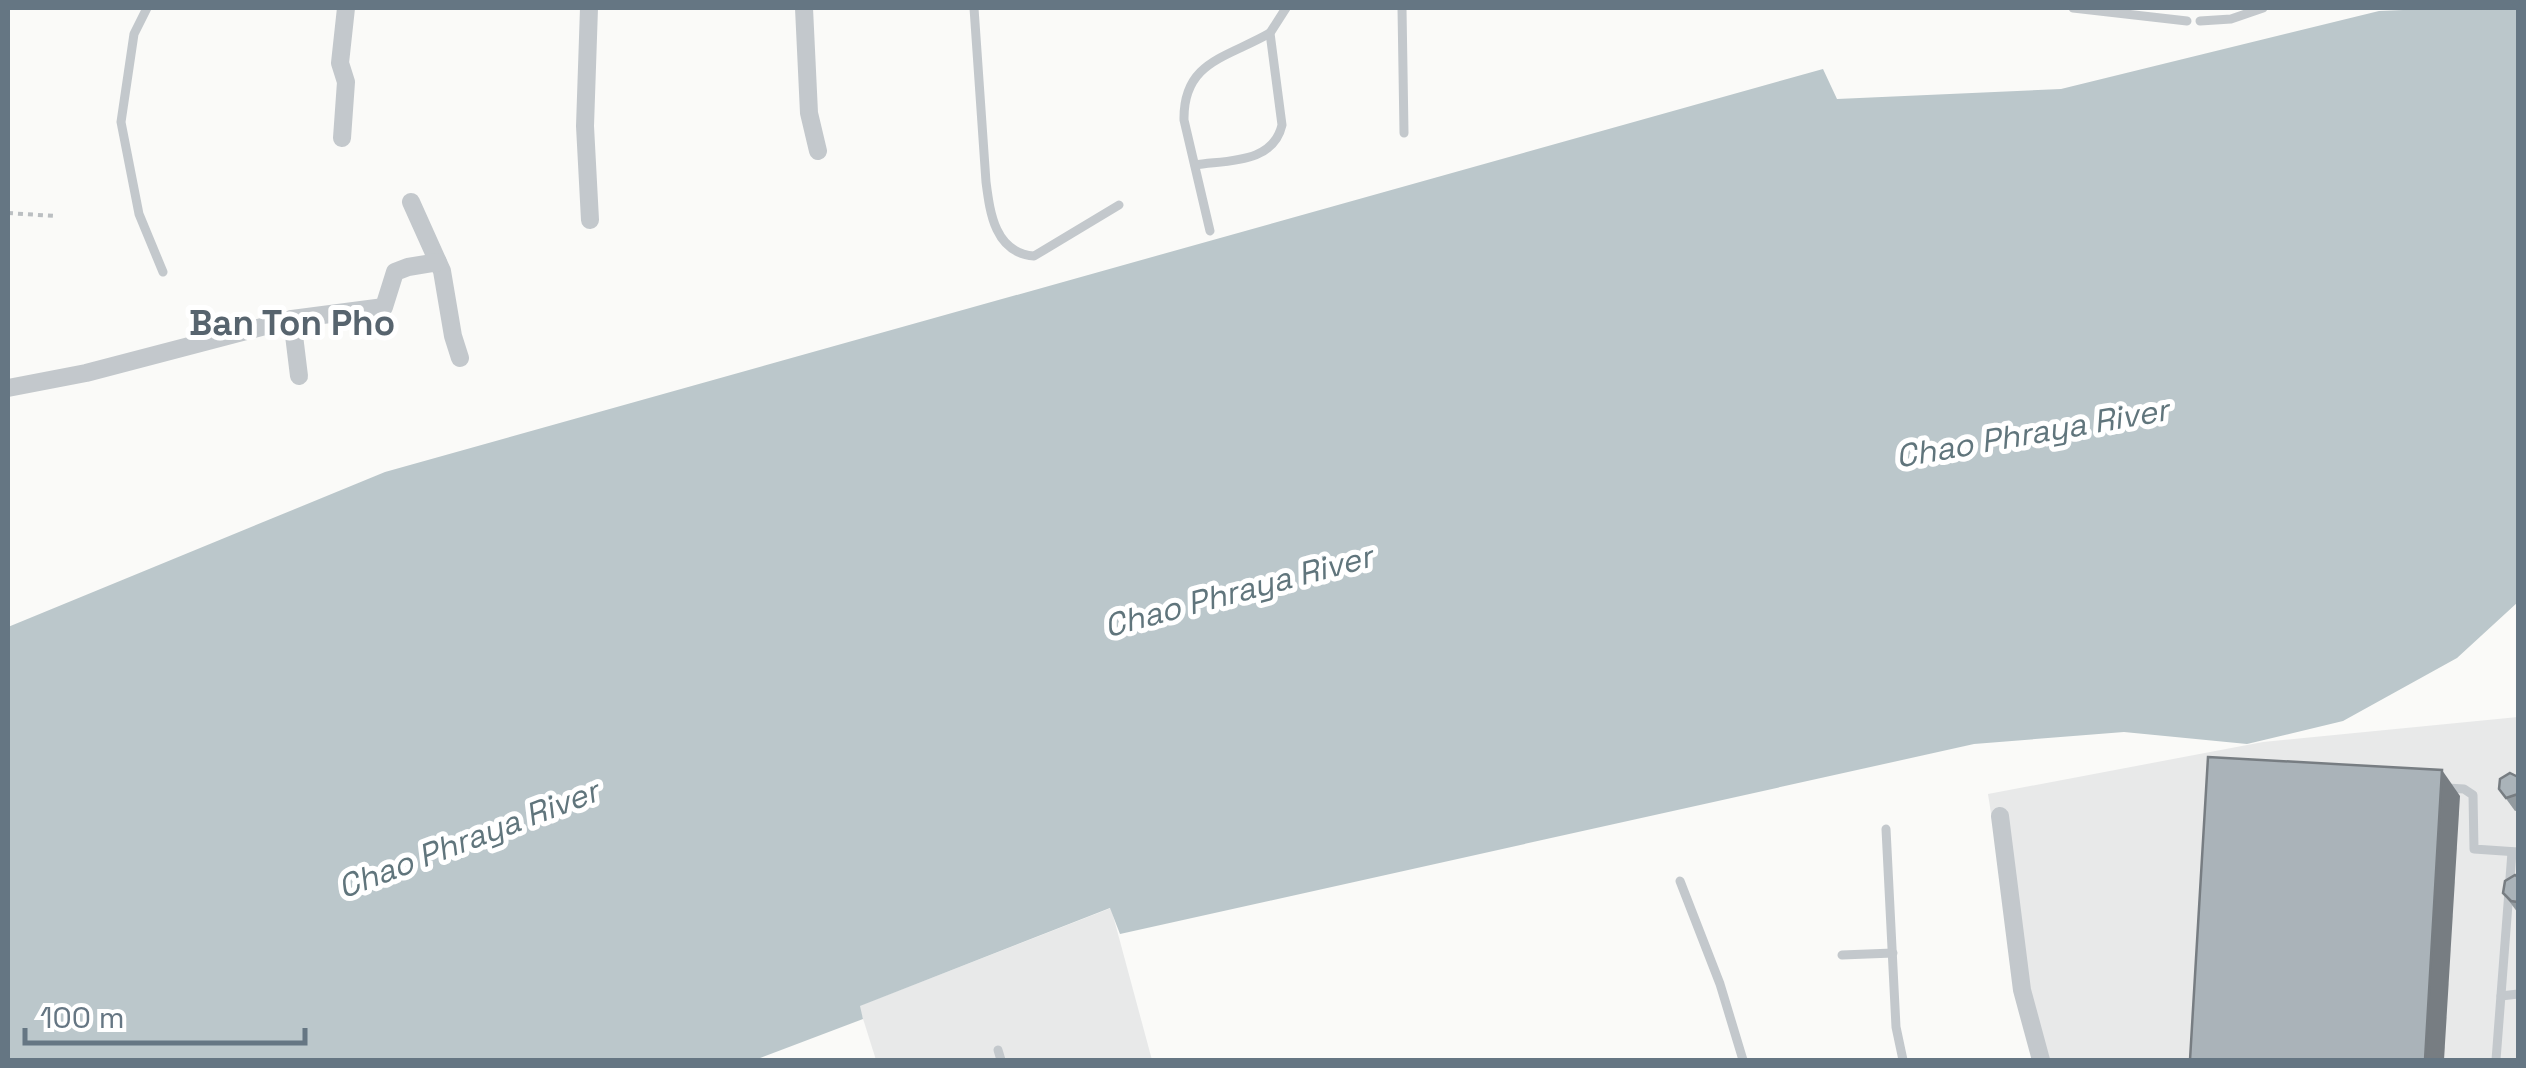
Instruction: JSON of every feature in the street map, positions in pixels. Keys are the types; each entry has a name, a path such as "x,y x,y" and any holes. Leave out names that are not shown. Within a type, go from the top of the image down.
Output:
{"street":[{"path":"342,138 346,82 340,63 346,8"},
{"path":"589,8 584,126 590,220"},
{"path":"804,8 809,113 818,151"},
{"path":"411,202 438,262 460,358"},
{"path":"8,388 86,373 292,319 384,307 395,272 438,262"},
{"path":"292,319 300,376"},
{"path":"2000,816 2022,990 2042,1060"}],"lane":[{"path":"147,8 134,34 121,122 139,214 163,272"},
{"path":"974,8 986,182 997,233 1022,255 1034,256 1119,205"},
{"path":"1210,230 1184,120 1188,84 1217,59 1270,33 1286,8"},
{"path":"1402,8 1404,133"},
{"path":"2072,8 2187,20"},
{"path":"2200,22 2230,19 2263,8"},
{"path":"1195,165 1258,156 1279,137 1282,125 1270,33"},
{"path":"2433,787 2464,789 2473,796 2474,849 2515,852 2496,1060"},
{"path":"1886,829 1897,1038 1904,1060"},
{"path":"1680,881 1720,984 1743,1060"},
{"path":"2504,946 2517,948"},
{"path":"1842,954 1893,953"},
{"path":"2501,996 2518,994"}],"path":[{"path":"8,213 55,216"}],"shaded area":[{"path":"2518,717 2518,1060 2036,1060 2024,1027 1988,794 2263,742"},
{"path":"1111,908 1152,1060 876,1060 859,1006"}],"water":[{"name":"Chao Phraya River","path":"2518,8 2518,602 2457,658 2343,721 2247,744 2124,732 1974,744 1120,934 1110,908 860,1006 863,1019 755,1060 8,1060 8,627 385,472 1823,69 1837,99 2061,89 2379,11"}],"building":[{"path":"2208,757 2442,770 2425,1060 2190,1060"},
{"path":"2510,773 2518,777 2518,794 2506,798 2499,789 2500,779"},
{"path":"2515,875 2518,902 2503,893 2505,881"}],"district":[{"name":"Ban Ton Pho","path":"292,323"}]}
